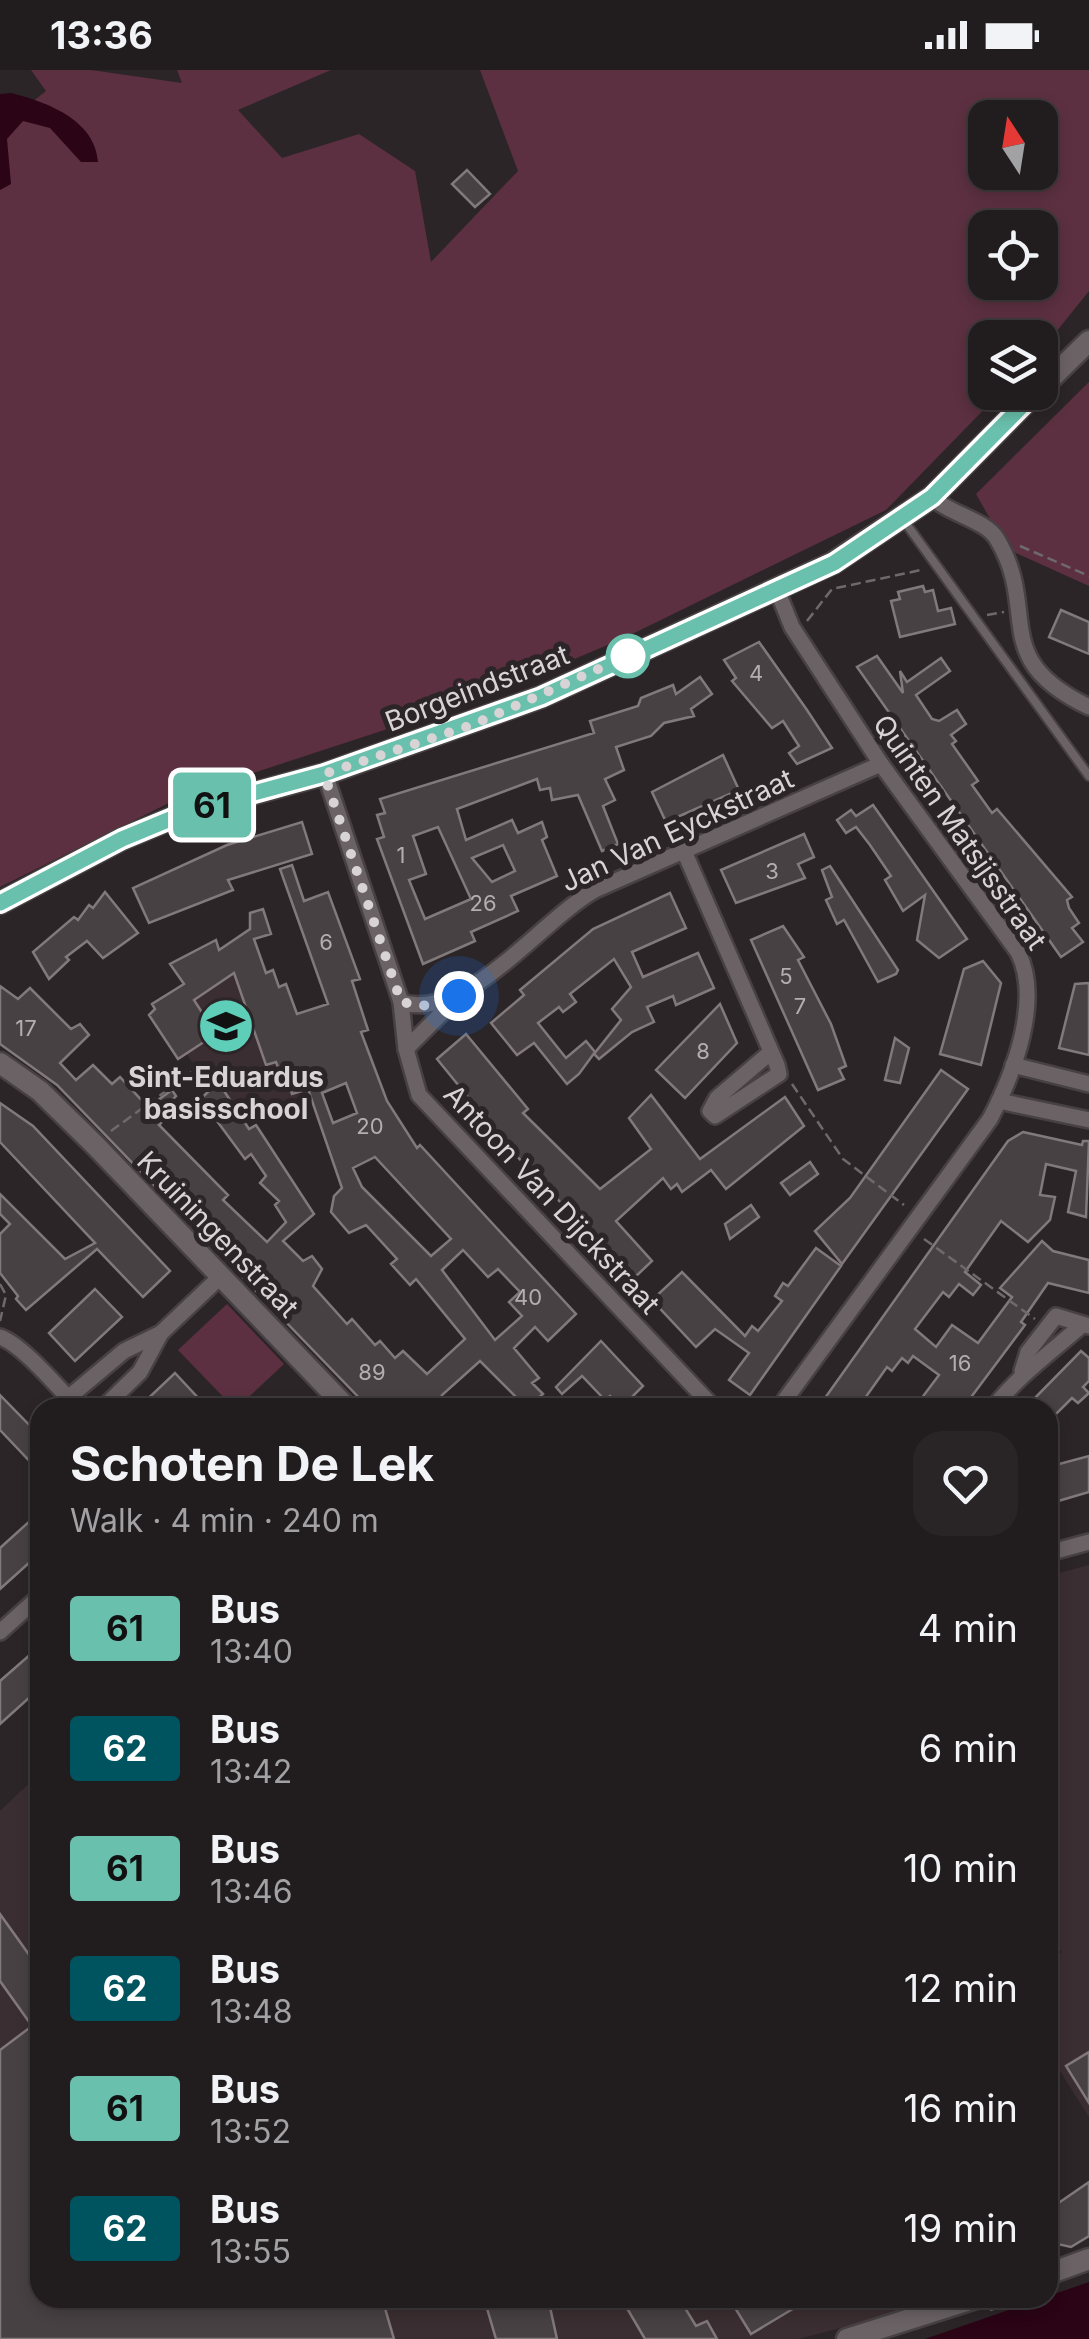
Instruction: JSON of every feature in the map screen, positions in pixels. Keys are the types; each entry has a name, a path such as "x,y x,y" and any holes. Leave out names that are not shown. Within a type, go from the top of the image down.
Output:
{"street":[{"name":"Borgeindstraat","path":"1058,370 1089,340"},
{"name":"Borgeindstraat","path":"0,903 122,839 192,810 324,774 541,697 834,563 932,497 1018,410"},
{"path":"932,497 996,535 1011,573 1016,611 1031,665 1054,691 1089,707"},
{"name":"Quinten Matsijsstraat","path":"777,590 792,627 881,764 937,837 1027,971 1028,992 1013,1065 999,1101 786,1398"},
{"name":"Jan Van Eyckstraat","path":"406,1049 459,996 573,902 881,764"},
{"name":"Antoon Van Dijckstraat","path":"324,774 401,1002 406,1049 419,1095 705,1398"},
{"path":"684,851 771,1052 779,1074 715,1116 710,1110 717,1098 771,1052"},
{"path":"401,1002 422,1006 459,996"},
{"name":"Kruiningenstraat","path":"0,1063 40,1091 95,1145 337,1398"},
{"path":"1013,1065 1089,1084"},
{"path":"999,1101 1089,1120"},
{"path":"78,1398 124,1351 160,1333 220,1277"},
{"path":"1001,1398 1022,1371 1028,1352 1056,1316 1085,1326"},
{"path":"1022,1371 1085,1326"},
{"path":"113,1398 140,1372 160,1333"},
{"path":"0,1337 16,1343 68,1398"},
{"path":"1058,1550 1089,1542"},
{"path":"0,1632 30,1605"},
{"path":"1058,2270 1089,2258"},
{"path":"846,2339 944,2308"}],"lane":[{"path":"902,518 1089,776"}],"path":[{"path":"996,535 1089,576"},
{"path":"792,627 808,620 832,589 939,566"},
{"path":"985,615 1016,611"},
{"path":"95,1145 196,1069"},
{"path":"779,1074 791,1084 843,1159 915,1223 1047,1328"},
{"path":"0,1284 6,1295 0,1323"}],"shaded area":[{"path":"31,70 91,70 182,83 177,70 331,70 238,110 282,158 359,134 415,171 431,262 518,171 480,70 1089,70 1089,291 1058,330 1058,320 968,320 968,410 983,410 886,510 622,639 479,699 183,796 0,887 0,128 46,91"},
{"path":"11,93 53,107 78,124 95,147 98,162 81,162 50,128 23,121 7,139 11,184 0,190 0,94"},
{"path":"1089,382 1089,586 1007,549 976,494"},
{"name":"Sint-Eduardus basisschool","path":"251,929 308,1093 236,1126 152,1004 183,984 179,977"},
{"path":"227,1304 284,1364 248,1398 224,1398 178,1350"},
{"path":"1089,1565 1089,2117 1058,2068 1058,1955 1062,1952 1058,1947 1058,1573"},
{"path":"30,1782 30,2308 917,2308 798,2339 0,2339 0,1811"},
{"path":"1089,2282 1089,2339 925,2339 1014,2308 1058,2308 1058,2293"}],"building":[{"path":"467,170 490,194 475,207 452,184"},
{"path":"923,586 925,592 933,590 938,611 951,608 955,624 900,637 891,601 900,599 898,592"},
{"path":"1061,610 1089,622 1089,654 1049,637"},
{"path":"759,642 832,748 797,764 789,753 799,746 783,721 772,728 732,681 736,678 724,660"},
{"path":"877,656 903,693 900,671 907,682 941,658 950,671 916,695 932,719 939,721 957,710 966,724 951,735 956,741 952,744 978,781 972,785 992,813 997,809 1072,897 1067,900 1069,908 1079,923 1072,928 1083,942 1061,957 857,667"},
{"path":"700,677 712,694 691,709 694,716 664,723 651,736 616,747 624,770 605,779 615,800 603,806 618,844 602,851 578,795 552,800 550,788 540,790 537,779 457,809 466,840 512,820 518,833 542,822 547,837 542,840 557,876 511,896 518,911 471,932 475,941 423,964 377,839 384,837 377,815 385,813 380,799 594,733 590,721 638,706 641,698 673,685 676,694","holes":["438,827 471,899 425,919 409,880 426,874 413,836","503,845 515,871 492,882 472,858"]},
{"path":"723,755 739,790 666,822 652,792"},
{"path":"873,805 967,939 939,958 917,940 925,895 903,911 885,880 891,876 870,845 856,827 846,833 837,820 851,810 856,816"},
{"path":"302,822 312,854 228,880 233,890 149,923 133,888 227,845"},
{"path":"804,834 814,857 798,864 805,878 736,903 721,870"},
{"path":"292,865 304,901 328,892 360,979 352,981 368,1030 361,1032 387,1101 417,1148 420,1145 576,1314 548,1341 535,1327 514,1348 539,1378 532,1383 543,1394 538,1398 517,1398 480,1361 442,1395 445,1398 359,1398 57,1085 0,1044 0,986 18,999 30,988 71,1029 80,1024 89,1035 60,1063 76,1080 93,1065 112,1084 120,1077 148,1107 172,1090 176,1096 157,1116 162,1122 159,1125 228,1195 223,1200 267,1242 286,1222 275,1205 279,1201 260,1183 266,1176 251,1154 245,1159 214,1117 210,1121 195,1104 209,1091 200,1078 211,1071 249,1129 256,1125 314,1214 283,1241 303,1261 312,1256 322,1269 313,1286 347,1324 352,1319 375,1345 380,1341 395,1358 403,1351 427,1374 465,1339 416,1279 410,1285 391,1264 397,1259 366,1225 349,1233 331,1212 334,1196 342,1188 308,1089 292,1094 283,1068 279,1070 276,1062 266,1065 234,973 194,1000 216,1034 178,1059 149,1015 155,1009 152,1004 184,984 170,964 216,940 219,950 250,929 250,913 263,909 271,934 254,939 266,973 273,970 279,987 286,984 297,1014 328,1004 280,869","holes":["346,1083 357,1113 333,1123 322,1093","375,1157 451,1239 431,1256 362,1187 353,1168","463,1250 488,1277 498,1269 520,1292 509,1302 522,1316 495,1340 442,1270"]},
{"path":"830,866 898,970 896,974 878,982 844,920 837,924 826,900 832,897 822,870"},
{"path":"105,892 138,933 103,958 87,941 66,957 69,960 49,979 33,952 74,917 78,920 89,905 93,908"},
{"path":"670,893 686,928 632,952 643,977 698,953 714,988 676,1005 673,996 647,1007 654,1022 632,1032 599,1059 594,1054 621,1020 612,1009 631,987 614,959 570,994 576,1002 563,1012 559,1007 538,1023 566,1058 586,1041 595,1052 579,1074 567,1084 534,1043 517,1055 491,1023 524,995 520,990 593,929"},
{"path":"783,926 804,957 798,960 831,1024 846,1066 839,1069 844,1079 818,1090 751,940"},
{"path":"983,961 1001,983 981,1065 940,1054 964,969"},
{"path":"1089,983 1089,1055 1059,1048 1075,984"},
{"path":"720,1004 737,1043 685,1098 656,1070"},
{"path":"466,1034 528,1109 523,1113 600,1189 651,1149 629,1118 651,1095 700,1159 785,1097 804,1126 726,1189 711,1170 682,1192 677,1184 671,1189 663,1178 616,1221 652,1261 633,1279 511,1150 437,1059"},
{"path":"895,1038 909,1048 900,1083 885,1080"},
{"path":"941,1070 968,1089 842,1264 815,1231 850,1198"},
{"path":"0,1103 33,1126 170,1271 143,1297 97,1249 26,1310 16,1299 18,1296 0,1273 0,1234 10,1224 0,1214 0,1194 65,1259 95,1243 0,1142"},
{"path":"1023,1132 1082,1145 1089,1141 1086,1217 1068,1212 1076,1171 1046,1164 1040,1195 1055,1197 1050,1220 1028,1242 1001,1221 965,1272 981,1285 973,1295 959,1284 949,1297 943,1292 915,1329 936,1347 952,1325 978,1343 1012,1297 1000,1288 1042,1241 1053,1251 1089,1260 1089,1293 1048,1283 1021,1322 1025,1325 970,1398 922,1398 939,1375 913,1356 908,1363 902,1358 892,1371 887,1367 865,1398 825,1398 1008,1141"},
{"path":"810,1162 818,1174 790,1195 781,1183"},
{"path":"751,1205 759,1217 730,1239 725,1224"},
{"path":"816,1248 841,1266 750,1395 729,1380 749,1353 715,1329 696,1347 652,1300 682,1272 745,1336 752,1326 758,1331 782,1301 775,1296 783,1283 788,1286"},
{"path":"95,1289 122,1317 75,1361 49,1333"},
{"path":"601,1341 643,1386 631,1398 603,1398 582,1376 562,1394 556,1387"},
{"path":"1081,1351 1089,1358 1089,1381 1083,1387 1089,1393 1078,1403 1072,1398 1058,1412 1058,1398 1035,1398"},
{"path":"175,1373 198,1398 149,1398"},
{"path":"0,1395 30,1426 30,1462 0,1430"},
{"path":"1089,1456 1089,1492 1058,1501 1058,1464"},
{"path":"30,1521 30,1562 0,1589 0,1548"},
{"path":"30,1655 30,1697 0,1724 0,1681"},
{"path":"0,1914 30,1956 30,2023 0,1981"},
{"path":"30,2028 30,2308 385,2308 394,2339 0,2339 0,2050"},
{"path":"1089,2052 1089,2103 1066,2066"},
{"path":"1089,2182 1089,2236 1071,2247 1058,2244 1058,2203"},
{"path":"487,2308 550,2308 557,2339 496,2339"},
{"path":"627,2308 685,2308 696,2326 707,2321 717,2339 645,2339"},
{"path":"735,2308 794,2308 751,2334"}],"bus line":[{"name":"61","path":"0,903 122,839 192,810 324,774 472,725 834,563 932,497 1017,410"}],"place":[{"name":"Sint-Eduardus basisschool","path":"226,1026"}],"route":[{"path":"459,996 422,1006 401,1002 324,774 472,725 628,656"}]}
